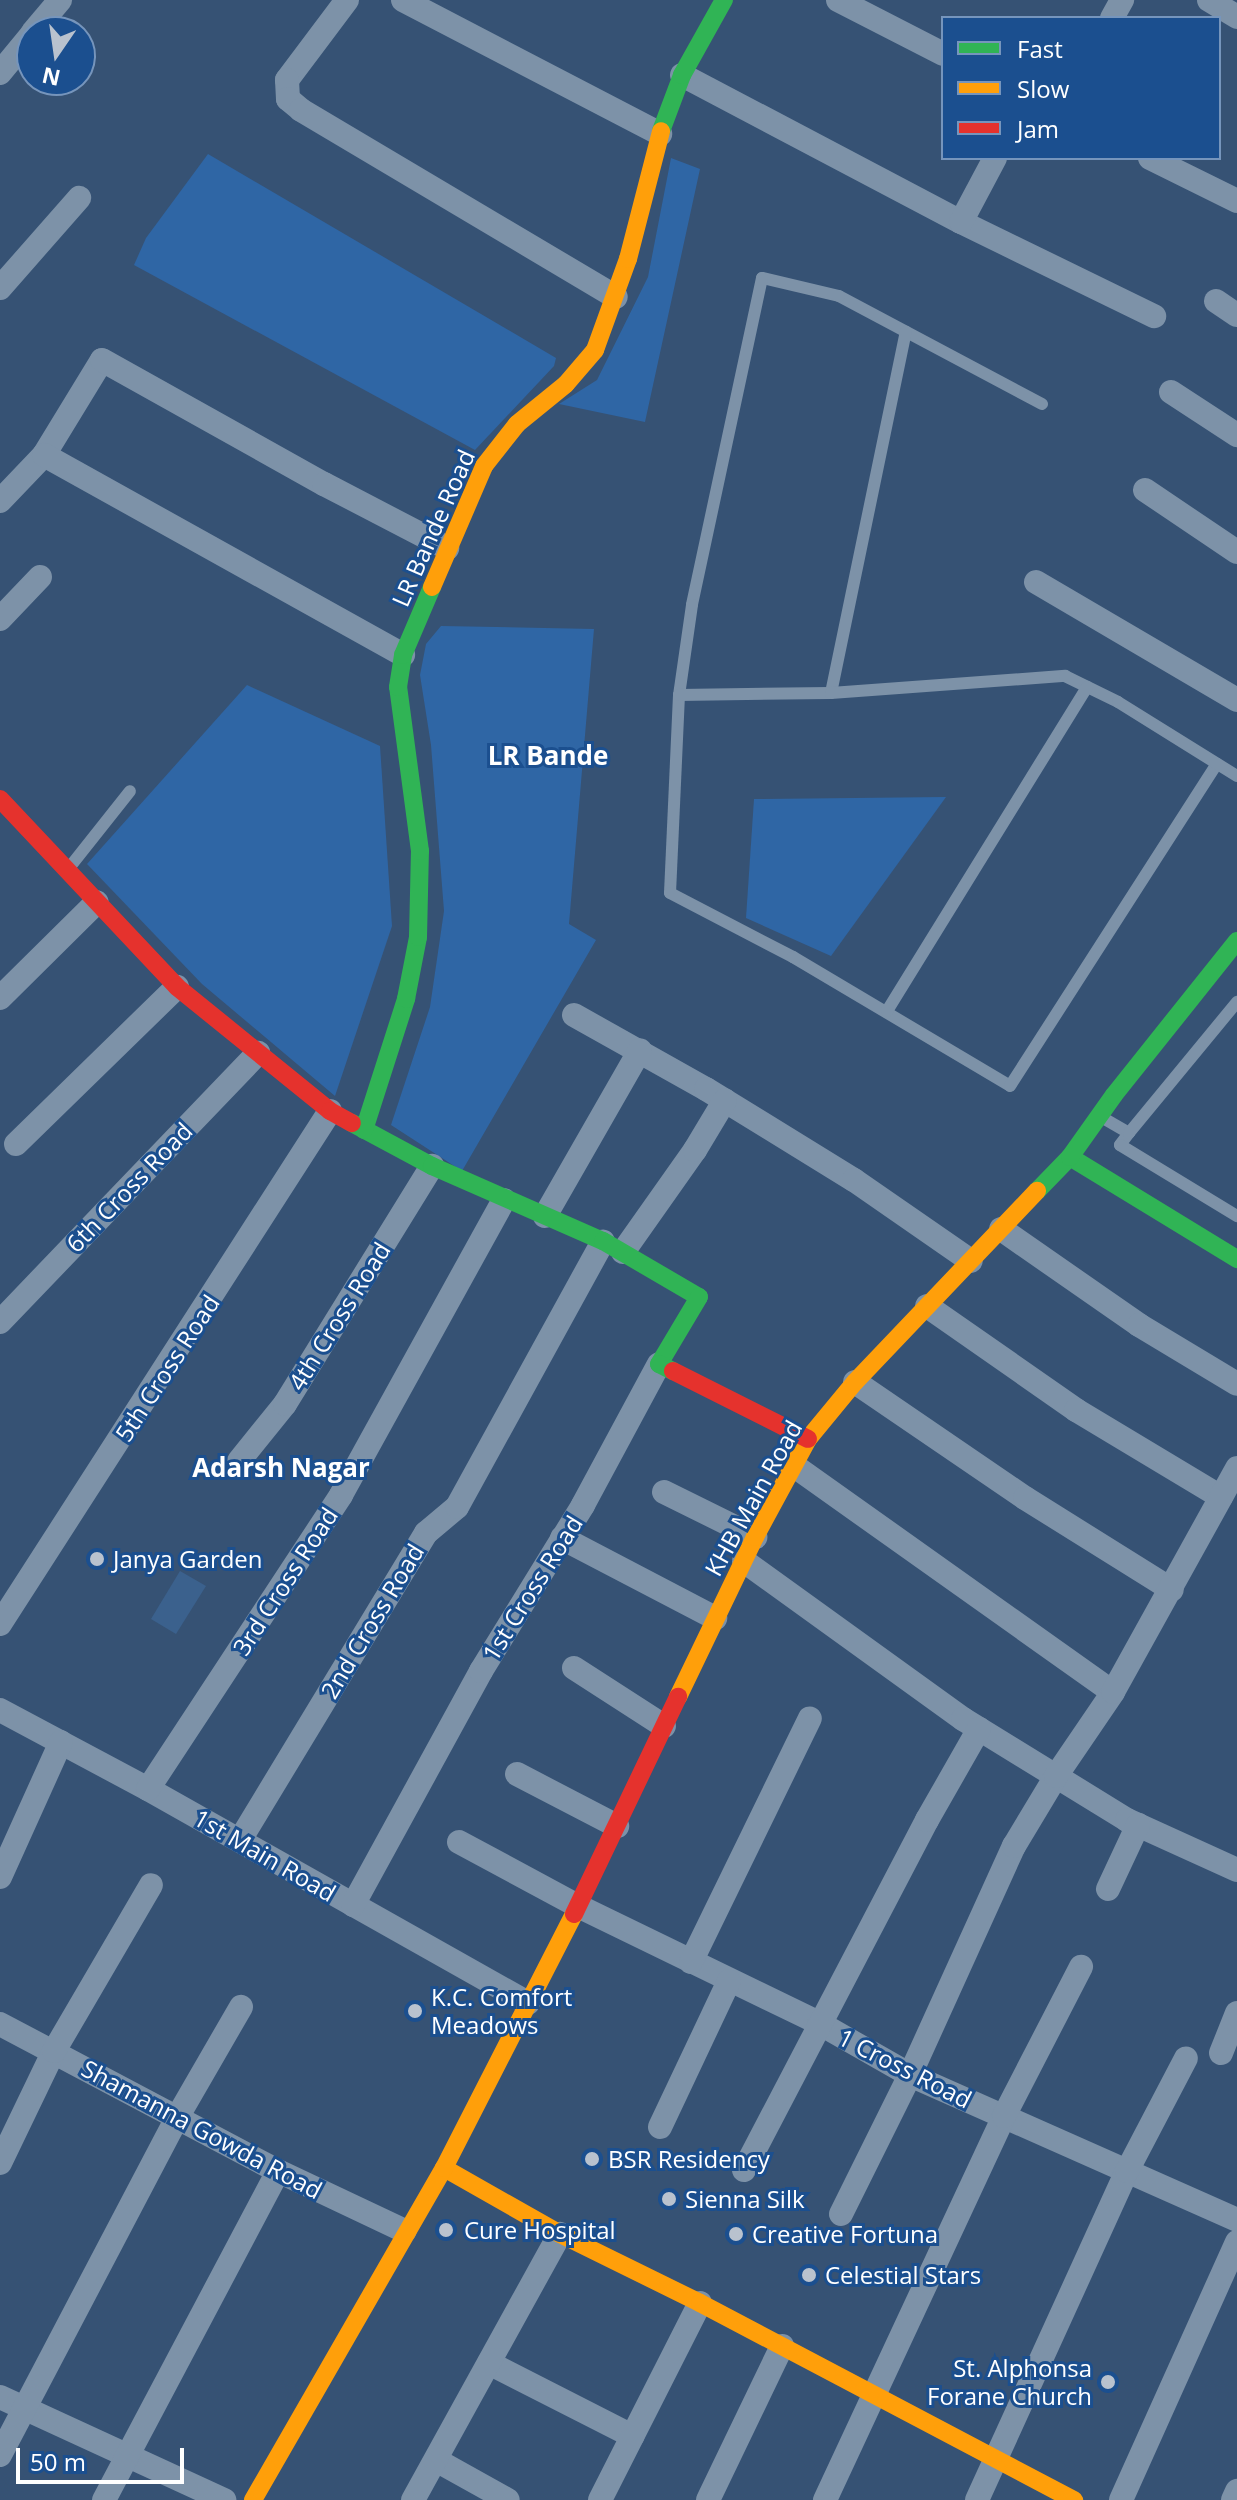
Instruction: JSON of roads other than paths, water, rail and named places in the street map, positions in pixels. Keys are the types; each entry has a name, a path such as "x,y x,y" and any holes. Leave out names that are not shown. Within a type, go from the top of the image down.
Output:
{"street":[{"path":"47,16 60,0"},
{"path":"347,0 287,80 288,99 301,110 616,297"},
{"path":"403,0 660,134"},
{"name":"LR Bande Road","path":"364,1130 406,999 418,937 420,851 398,687 403,655 473,486 499,443 581,369 595,350 616,297 660,134 682,75 724,0"},
{"path":"838,0 941,53"},
{"path":"2,67 16,52"},
{"path":"682,75 961,222 1154,316"},
{"path":"961,222 994,160"},
{"path":"1154,160 1237,201"},
{"path":"0,288 79,198"},
{"path":"1216,301 1237,315"},
{"path":"0,501 44,455 102,360 324,484 447,548"},
{"path":"1171,392 1237,435"},
{"path":"44,455 403,655"},
{"path":"1145,490 1237,552"},
{"path":"0,619 40,577"},
{"path":"1036,582 1237,700"},
{"path":"0,799 177,987 330,1111 432,1166 613,1246 699,1297 659,1364 808,1439"},
{"path":"0,998 97,902"},
{"name":"KHB Main Road","path":"253,2500 444,2168 578,1906 755,1537 808,1439 855,1382 1070,1157 1237,942"},
{"path":"16,1144 177,987"},
{"path":"574,1015 725,1100 854,1180 971,1261"},
{"path":"545,1216 640,1050"},
{"name":"6th Cross Road","path":"5,1307 258,1053"},
{"name":"2nd Cross Road","path":"240,1840 426,1533 457,1507 613,1246 695,1150 725,1100"},
{"name":"5th Cross Road","path":"0,1624 330,1111"},
{"path":"1070,1157 1237,1259"},
{"name":"4th Cross Road","path":"239,1461 285,1404 432,1166"},
{"name":"3rd Cross Road","path":"148,1789 341,1495 504,1200"},
{"path":"1001,1229 1139,1325 1237,1384"},
{"path":"927,1306 1076,1410 1221,1497"},
{"name":"1st Cross Road","path":"353,1905 481,1671 562,1538 659,1364"},
{"path":"855,1382 1025,1498 1172,1590"},
{"path":"793,1465 1113,1692"},
{"path":"841,2214 910,2075 1014,1846 1056,1776 1113,1692 1237,1468"},
{"path":"664,1492 755,1537"},
{"path":"562,1538 715,1618"},
{"path":"744,1561 979,1729 1138,1825 1237,1870"},
{"path":"574,1668 664,1726"},
{"name":"1st Main Road","path":"0,1710 240,1840 528,2003"},
{"path":"691,1962 810,1718"},
{"path":"744,2170 819,2023 979,1729"},
{"path":"0,1877 61,1742"},
{"path":"517,1774 617,1826"},
{"path":"1108,1889 1138,1825"},
{"name":"1 Cross Road","path":"459,1842 578,1906 819,2023 910,2075 1237,2220"},
{"path":"0,2163 54,2051 151,1885"},
{"path":"825,2500 1004,2116 1081,1967"},
{"path":"660,2127 729,1981"},
{"path":"0,2455 178,2116 241,2007"},
{"path":"1221,2053 1237,2013"},
{"name":"Shamanna Gowda Road","path":"0,2024 278,2171 405,2231"},
{"path":"977,2500 1127,2171 1186,2058"},
{"path":"444,2168 560,2234 700,2303 1074,2500"},
{"path":"104,2500 278,2171"},
{"path":"413,2500 560,2234"},
{"path":"1121,2500 1237,2242"},
{"path":"600,2500 700,2303"},
{"path":"708,2500 782,2346"},
{"path":"489,2363 632,2436"},
{"path":"0,2397 224,2500"},
{"path":"436,2460 508,2500"},
{"path":"1233,2500 1237,2491"}],"lane":[{"path":"1042,404 839,296 762,278 692,605 679,695 670,893 887,1011 1010,1086 1217,764"},
{"path":"831,693 906,332"},
{"path":"679,695 831,693 1053,675 1087,687 1237,776"},
{"path":"887,1011 1087,687"},
{"path":"67,871 130,791"},
{"path":"1237,1002 1120,1145 1237,1216"},
{"path":"1100,1116 1129,1133"}],"place":[{"name":"Janya Garden","path":"97,1559"},
{"name":"K.C. Comfort Meadows","path":"415,2011"},
{"name":"BSR Residency","path":"592,2159"},
{"name":"Sienna Silk","path":"669,2199"},
{"name":"Cure Hospital","path":"446,2230"},
{"name":"Creative Fortuna","path":"736,2234"},
{"name":"Celestial Stars","path":"809,2275"},
{"name":"St. Alphonsa Forane Church","path":"1108,2382"}],"district":[{"name":"LR Bande","path":"548,756"},
{"name":"Adarsh Nagar","path":"281,1468"}]}
